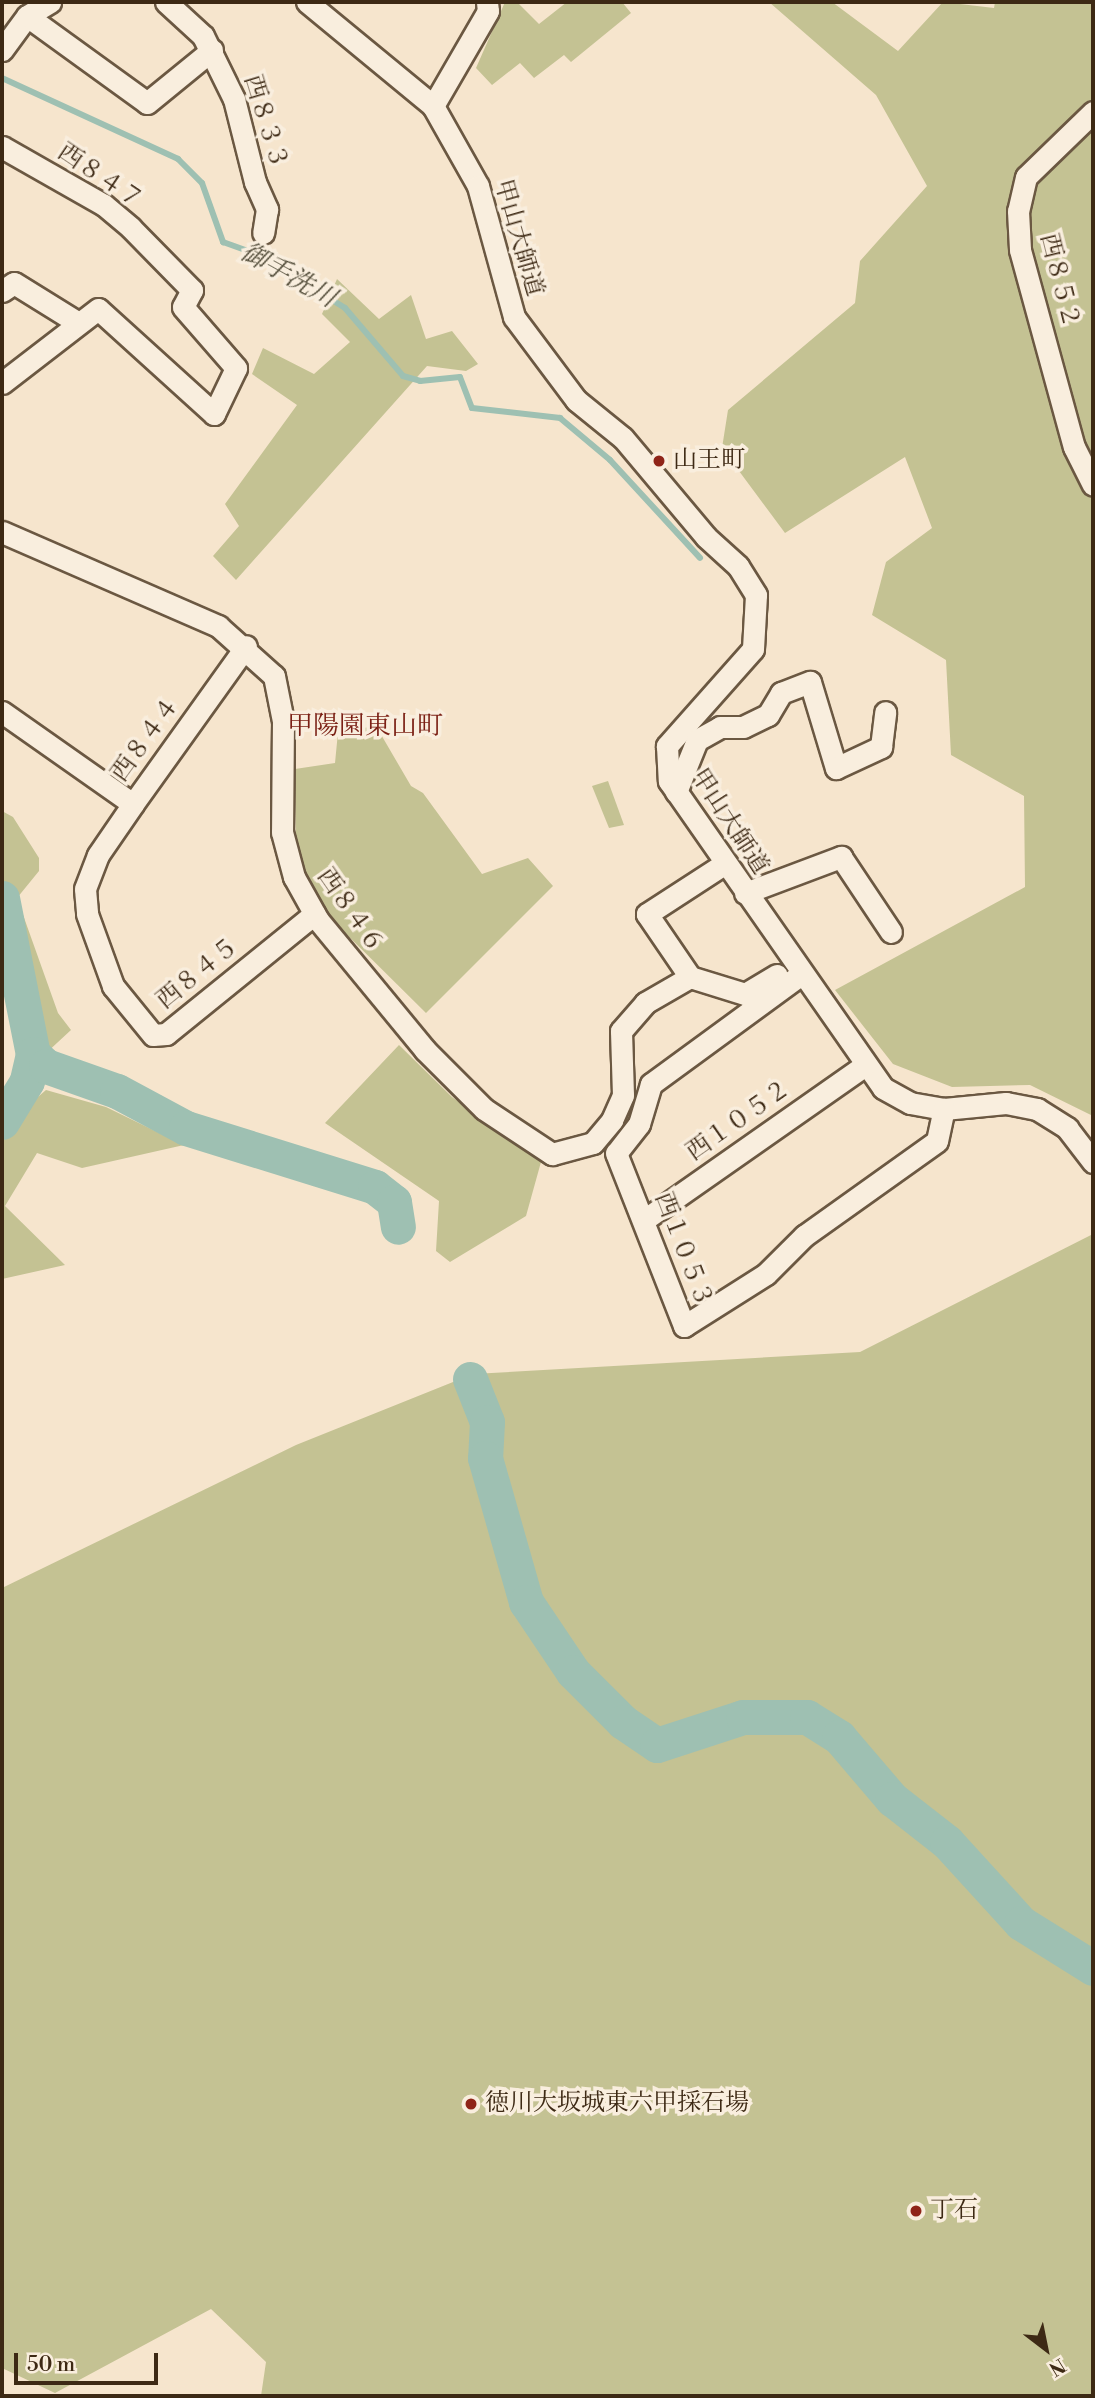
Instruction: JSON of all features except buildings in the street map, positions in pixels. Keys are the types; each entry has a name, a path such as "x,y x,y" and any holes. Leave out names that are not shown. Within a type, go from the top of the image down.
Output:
{"street":[{"path":"2,50 27,16 50,2"},
{"name":"西８３３","path":"166,2 212,50 234,99 255,182 267,209 262,233"},
{"path":"307,2 433,106 488,11 487,2"},
{"path":"27,16 147,103 212,50"},
{"name":"甲山大師道","path":"433,106 478,186 514,317 576,400 623,438 706,537 738,566 756,595 752,649 667,746 665,763 676,792 864,1066 895,1097 944,1109 1006,1103 1037,1109 1066,1128 1093,1162"},
{"name":"西８５２","path":"1093,111 1026,177 1017,211 1020,250 1074,447 1093,485"},
{"name":"西８４７","path":"2,147 104,205 192,290 183,307 236,368 214,414 98,309 77,322"},
{"path":"2,291 14,283 77,322 56,345 2,383"},
{"name":"西８４６","path":"2,532 218,626 246,646 274,676 283,721 282,832 293,877 314,914 425,1050 484,1109 552,1154 593,1143 612,1120 624,1095 621,1031 645,1003 690,977"},
{"name":"西８４４","path":"2,712 133,804 246,646"},
{"path":"676,792 697,740 720,727 743,727 768,715 781,693 810,682 836,768 881,747 885,712"},
{"name":"西８４５","path":"133,804 98,855 85,889 87,914 113,986 153,1035 166,1034 314,914"},
{"path":"744,893 841,857 891,932"},
{"path":"724,864 647,914 690,977 745,994 769,984 795,968"},
{"name":"西１０５３","path":"795,968 651,1084 639,1124 616,1153 684,1326 766,1274 804,1236 937,1141 944,1109"},
{"name":"西１０５２","path":"644,1220 864,1066"}],"shaded area":[{"path":"505,2 517,2 539,24 567,2 622,2 631,13 571,62 564,55 534,78 520,63 492,85 476,68"},
{"path":"769,2 832,2 898,51 943,2 994,8 995,2 1093,2 1093,1116 1030,1085 952,1087 893,1064 835,990 1025,887 1024,796 951,755 946,660 872,615 886,562 932,528 905,457 785,533 722,448 728,410 855,303 860,261 927,186 876,95"},
{"path":"337,279 379,319 411,295 426,339 452,331 478,364 466,371 427,366 236,580 213,556 239,526 225,504 297,405 252,374 263,348 314,374 350,342 322,314"},
{"path":"376,726 411,786 423,793 482,874 528,858 553,886 426,1013 322,910 296,852 295,769 335,763 338,732"},
{"path":"608,781 624,825 609,828 592,786"},
{"path":"2,811 13,817 39,858 39,871 17,898 58,1013 71,1030 44,1055 34,1038 2,878"},
{"path":"399,1045 452,1097 541,1162 526,1216 450,1262 436,1251 439,1201 325,1123"},
{"path":"46,1090 106,1107 184,1145 82,1168 37,1153 5,1206 65,1265 2,1279 2,1128"},
{"path":"1093,1234 1093,2396 261,2396 266,2362 211,2309 55,2393 2,2368 2,1588 296,1445 473,1374 860,1352"}],"waterway":[{"name":"御手洗川","path":"2,78 178,159 202,183 223,242 262,256 345,308 403,376 420,381 460,377 472,408 560,418 610,460 700,558"},
{"name":"御手洗川","path":"2,898 33,1054 27,1081 2,1122"},
{"path":"33,1054 46,1066 117,1091 186,1128 375,1187 394,1202 398,1227"},
{"path":"470,1379 487,1422 485,1458 526,1602 573,1672 623,1722 657,1745 743,1717 807,1717 839,1737 892,1799 947,1842 1021,1923 1093,1968"}],"place":[{"name":"山王町","path":"659,461"},
{"name":"徳川大坂城東六甲採石場","path":"471,2104"},
{"name":"丁石","path":"916,2211"}],"district":[{"name":"甲陽園東山町","path":"365,727"}]}
